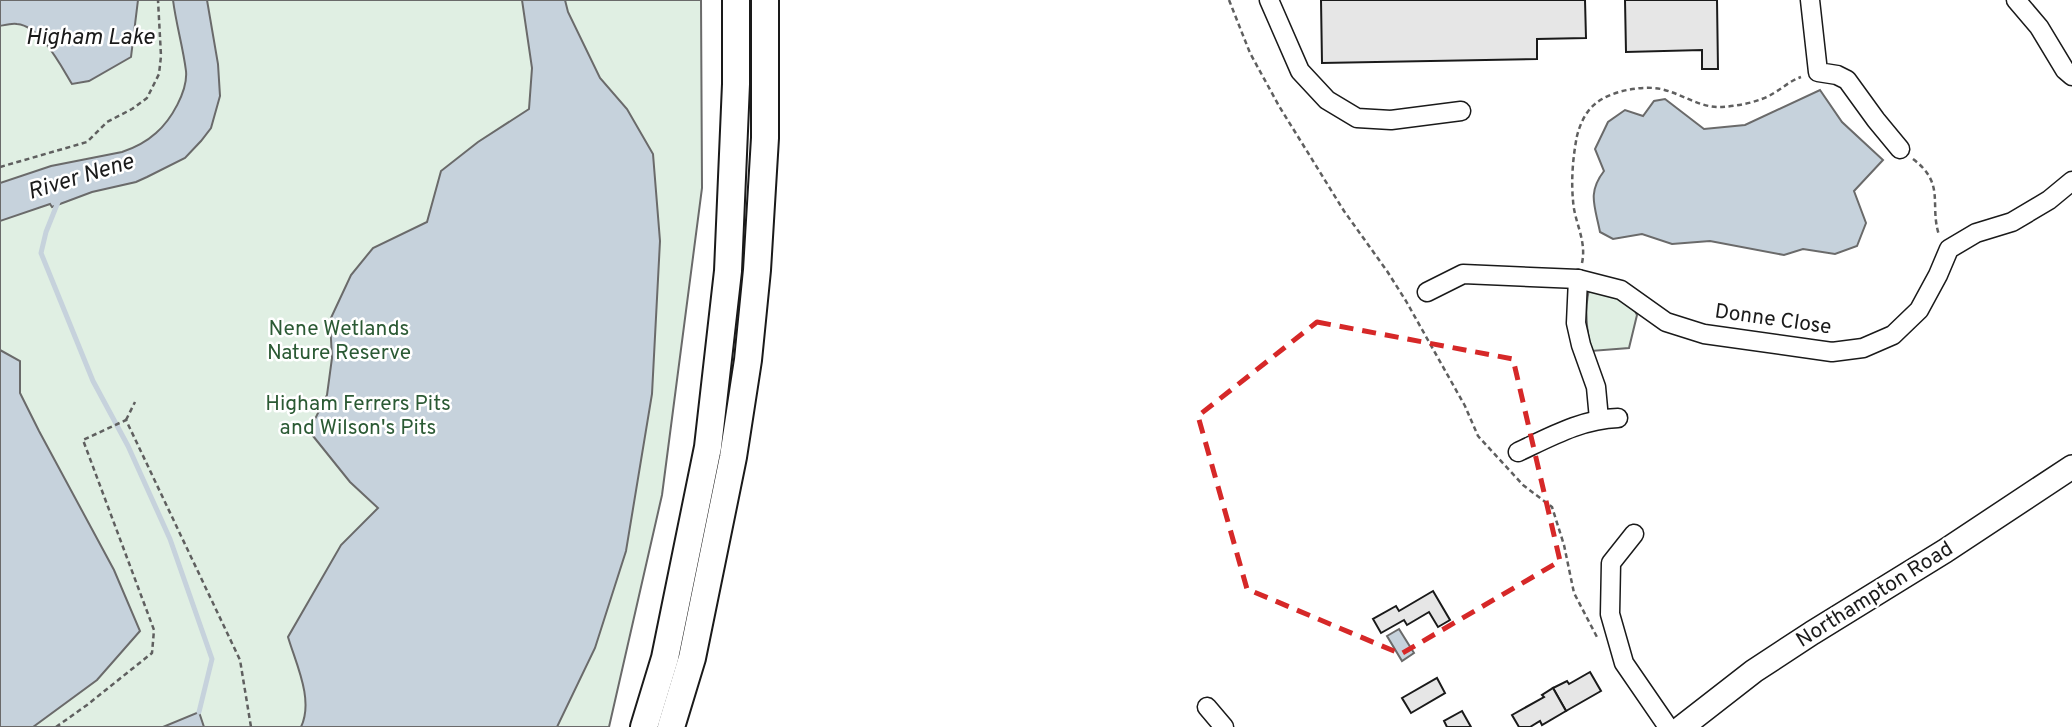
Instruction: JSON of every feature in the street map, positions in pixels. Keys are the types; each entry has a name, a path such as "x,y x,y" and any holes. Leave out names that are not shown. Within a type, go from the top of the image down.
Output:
{"highway":[{"path":"644,727 665,657 708,447 728,271 736,84 736,0"},
{"path":"671,727 692,658 733,457 748,360 757,270 765,138 765,0"}],"main road":[{"name":"Northampton Road","path":"1682,727 1754,671 1945,551 2072,467"}],"street":[{"path":"1269,0 1300,71 1326,100 1336,106 1357,118 1391,120 1461,111"},
{"path":"1810,0 1818,72 1837,75 1847,80 1900,149"},
{"path":"2016,0 2039,27 2065,71 2072,75"},
{"path":"1949,249 1976,233 2011,222 2049,200 2072,181"},
{"name":"Donne Close","path":"1427,292 1463,274 1578,279 1621,290 1667,322 1704,334 1832,352 1863,348 1894,335 1919,310 1949,249"},
{"path":"1578,279 1576,323 1596,387 1599,419"},
{"path":"1518,452 1574,427 1599,419 1618,418"},
{"path":"1634,534 1611,563 1610,614 1624,663 1668,727"},
{"path":"1206,707 1224,727"}],"path":[{"path":"0,167 87,142 107,122 147,98 159,74 161,57 158,0"},
{"path":"1229,0 1250,53 1279,106 1344,211 1406,301 1465,406 1478,436 1523,485 1552,507 1564,545 1574,593 1599,640"},
{"path":"1578,279 1584,254 1573,201 1573,180 1577,135 1593,105 1601,99 1646,88 1663,89 1709,107 1723,107 1761,99 1790,81 1818,72"},
{"path":"1900,149 1926,169 1936,198 1937,230 1949,249"},
{"path":"56,727 152,653 154,629 83,440 126,420 135,402"},
{"path":"126,420 240,660 251,727"}],"highlighted area":[{"path":"1317,322 1513,359 1560,561 1401,654 1247,589 1198,416"}],"green space":[{"name":"Higham Ferrers Pits and Wilson's Pits","path":"0,0 701,0 702,188 662,495 609,727 0,727"},
{"path":"1596,288 1632,304 1637,315 1629,348 1591,351 1587,305 1589,290"}],"water":[{"name":"Higham Lake","path":"0,0 138,0 131,57 89,81 72,84 49,48 34,32 17,24 0,26"},
{"name":"River Nene","path":"173,0 207,0 218,64 220,96 211,128 201,141 185,158 136,182 92,192 52,207 50,204 0,221 0,183 51,166 122,152 148,139 167,121 177,105 186,79"},
{"path":"522,0 565,0 568,12 600,78 627,109 653,154 660,241 652,394 626,551 595,648 557,727 301,727 305,716 305,694 288,637 341,545 378,508 350,482 309,431 327,395 332,358 330,320 351,275 373,248 427,222 441,171 478,142 529,109 532,68"},
{"path":"1820,90 1842,122 1883,160 1854,191 1866,223 1857,246 1835,254 1803,249 1784,255 1710,241 1672,244 1642,234 1613,239 1600,232 1594,193 1604,171 1595,149 1608,122 1625,110 1643,116 1654,101 1665,99 1704,129 1745,125"},
{"path":"0,350 20,361 20,393 114,570 140,631 97,680 33,727 0,727"},
{"path":"1399,629 1414,653 1402,661 1387,636"},
{"path":"199,712 204,727 163,727"}],"building":[{"path":"1321,0 1585,0 1586,38 1537,39 1537,59 1322,63"},
{"path":"1625,0 1717,0 1718,69 1702,69 1702,50 1626,52"},
{"path":"1433,591 1450,620 1438,627 1429,612 1407,625 1404,620 1381,633 1373,619 1396,606 1399,611"},
{"path":"1590,672 1601,691 1566,711 1553,688 1567,681 1569,684"},
{"path":"1437,678 1445,693 1411,713 1402,698"},
{"path":"1553,688 1566,711 1542,725 1540,721 1530,727 1519,727 1512,715 1544,697 1542,695"},
{"path":"1462,711 1471,727 1447,727 1444,721"}],"waterway":[{"name":"River Nene","path":"58,202 41,253 93,381 128,446 170,539 212,659 199,712"}],"park label":[{"name":"Nene Wetlands Nature Reserve","path":"339,341"}]}
